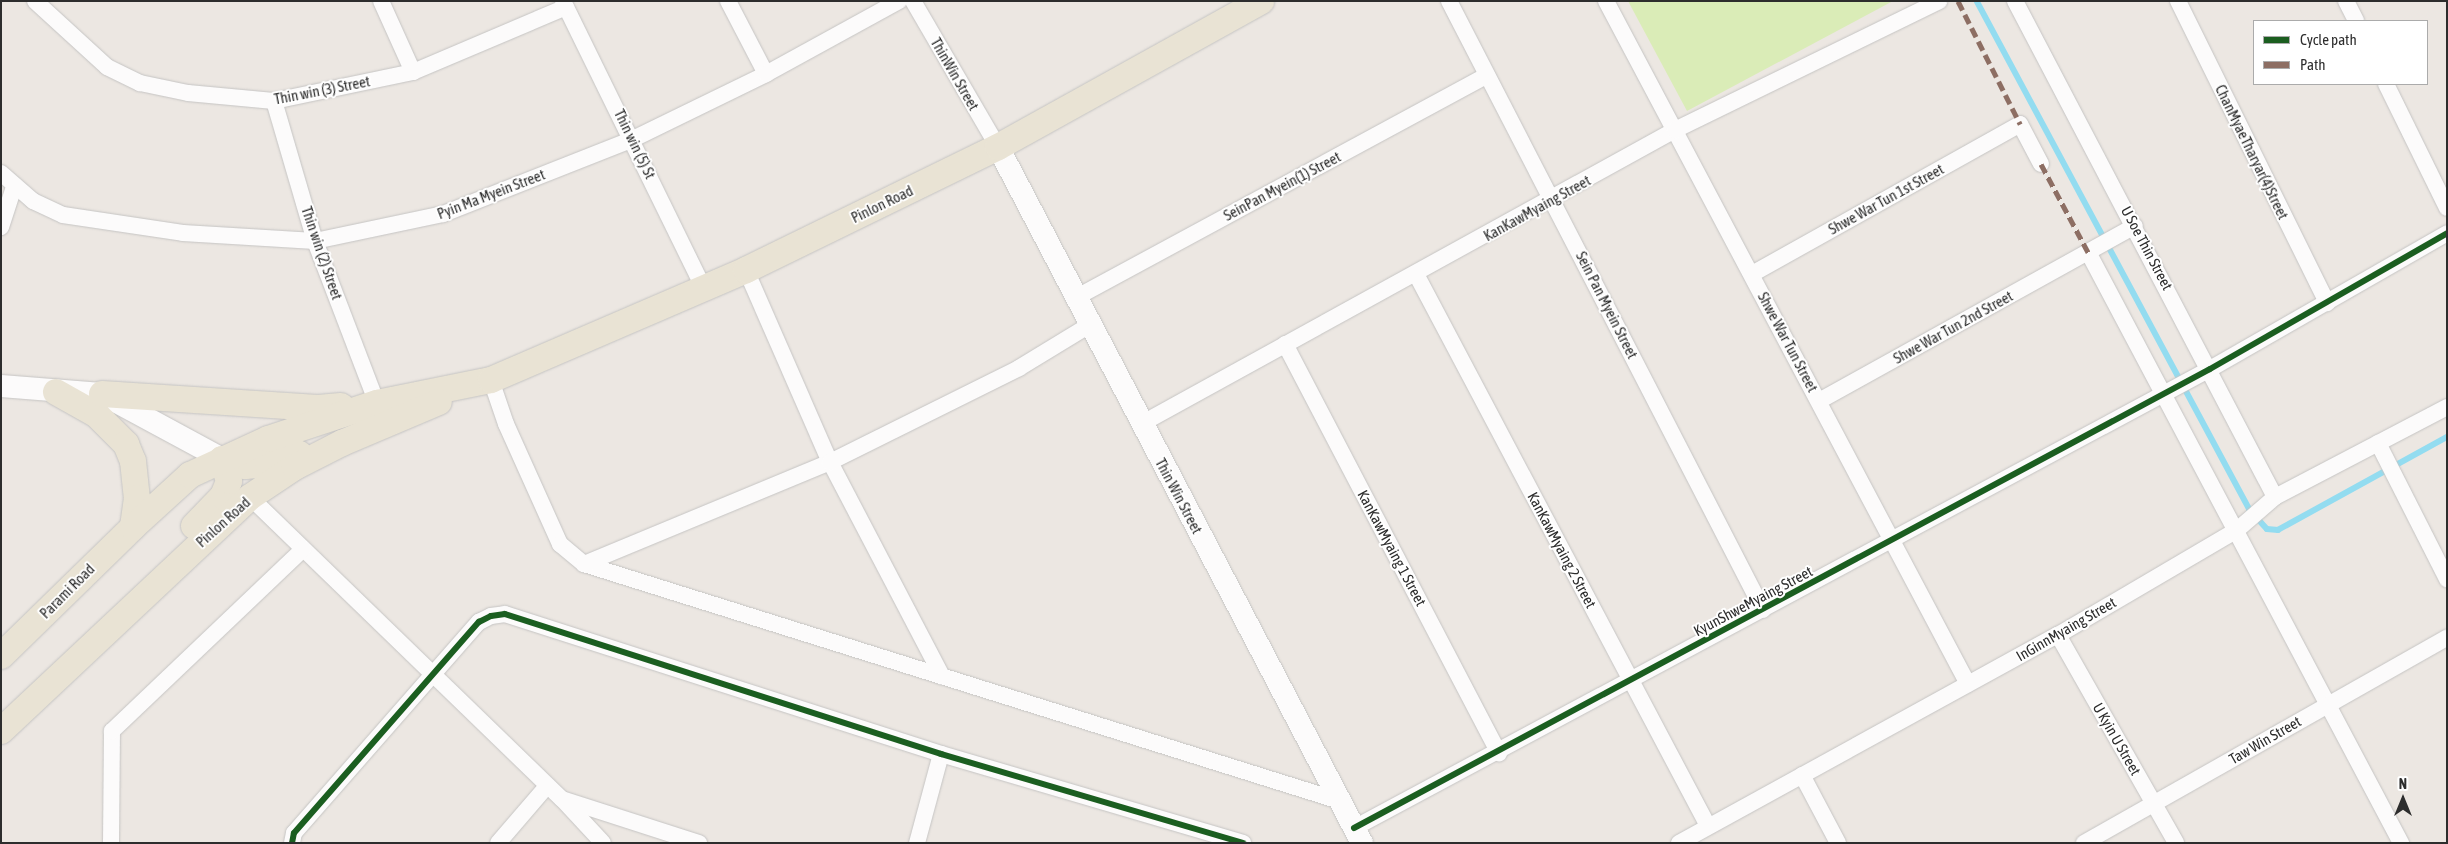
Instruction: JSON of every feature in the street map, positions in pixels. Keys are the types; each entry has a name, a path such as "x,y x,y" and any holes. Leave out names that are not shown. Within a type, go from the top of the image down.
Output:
{"main road":[{"name":"Pinlon Road","path":"1,732 250,497 296,467 342,443 746,270 998,147 1261,1"},
{"name":"Thin Win Street","path":"998,147 1141,424 1358,835"},
{"name":"Pinlon Road","path":"133,527 190,475 268,439 377,403 490,380"},
{"path":"1,386 56,392 318,408 377,403"},
{"path":"56,392 97,415 126,444 133,461 137,498 133,527"},
{"path":"102,394 222,459 244,466 268,464 342,443"},
{"path":"1,719 40,671 223,496 229,481 222,459"},
{"name":"Parami Road","path":"1,656 133,527"}],"street":[{"name":"Thin win (3) Street","path":"35,1 107,67 140,83 188,93 274,101 412,72 564,4"},
{"path":"381,1 412,72"},
{"path":"728,1 766,74"},
{"name":"Pyin Ma Myein Street","path":"1,173 14,187 62,216 183,233 315,240 443,214 633,139 766,74 899,1"},
{"name":"ThinWin Street","path":"912,1 998,147"},
{"name":"Sein Pan Myein Street","path":"1449,1 1763,610"},
{"name":"Shwe War Tun Street","path":"1606,1 1968,684"},
{"name":"KanKawMyaing Street","path":"1141,424 1285,344 1553,200 1675,130 1939,1"},
{"name":"U Soe Thin Street","path":"2015,1 2210,369 2275,497"},
{"name":"ChanMyaeTharyar(4)Street","path":"2178,1 2327,303"},
{"path":"2346,1 2356,20"},
{"name":"Thin win (5) St","path":"564,4 633,139 704,289"},
{"name":"SeinPan Myein(1) Street","path":"1077,297 1487,75"},
{"path":"2386,85 2447,208"},
{"name":"Thin win (2) Street","path":"274,101 315,240 377,403"},
{"name":"Shwe War Tun 1st Street","path":"1752,274 2020,124 2041,164"},
{"path":"1,227 14,187"},
{"name":"Shwe War Tun 2nd Street","path":"1819,401 2135,226"},
{"name":"KyunShweMyaing Street","path":"1358,835 1498,753 2210,369 2447,234"},
{"path":"2088,252 2237,530 2326,705 2401,843"},
{"path":"746,270 830,462 942,676"},
{"name":"KanKawMyaing 2 Street","path":"1416,274 1708,826"},
{"path":"584,564 830,462 1019,368 1091,324"},
{"name":"KanKawMyaing 1 Street","path":"1285,344 1498,753"},
{"path":"490,380 506,424 560,544 584,564 1340,802"},
{"name":"InGinnMyaing Street","path":"1679,843 2058,635 2237,530 2275,497 2447,407"},
{"path":"2378,443 2447,580"},
{"path":"250,497 562,799 603,843"},
{"path":"111,843 112,731 303,549"},
{"path":"292,843 294,833 479,622 491,616 505,614 941,754 1242,843"},
{"name":"U Kyin U Street","path":"2058,635 2176,843"},
{"name":"Taw Win Street","path":"2084,843 2447,638"},
{"path":"917,843 941,754"},
{"path":"1802,775 1838,843"},
{"path":"498,843 547,786"},
{"path":"562,799 699,843"}],"green space":[{"path":"1628,1 1893,1 1687,111"}],"waterway":[{"path":"1977,1 2250,510 2267,529 2278,530 2447,437"}],"marked path":[{"path":"1958,1 2020,124"},
{"path":"2041,164 2088,252"}],"cycle path":[{"path":"1354,828 2210,369 2447,233"},
{"path":"292,843 294,833 479,622 491,616 505,614 941,754 1243,843"}]}
